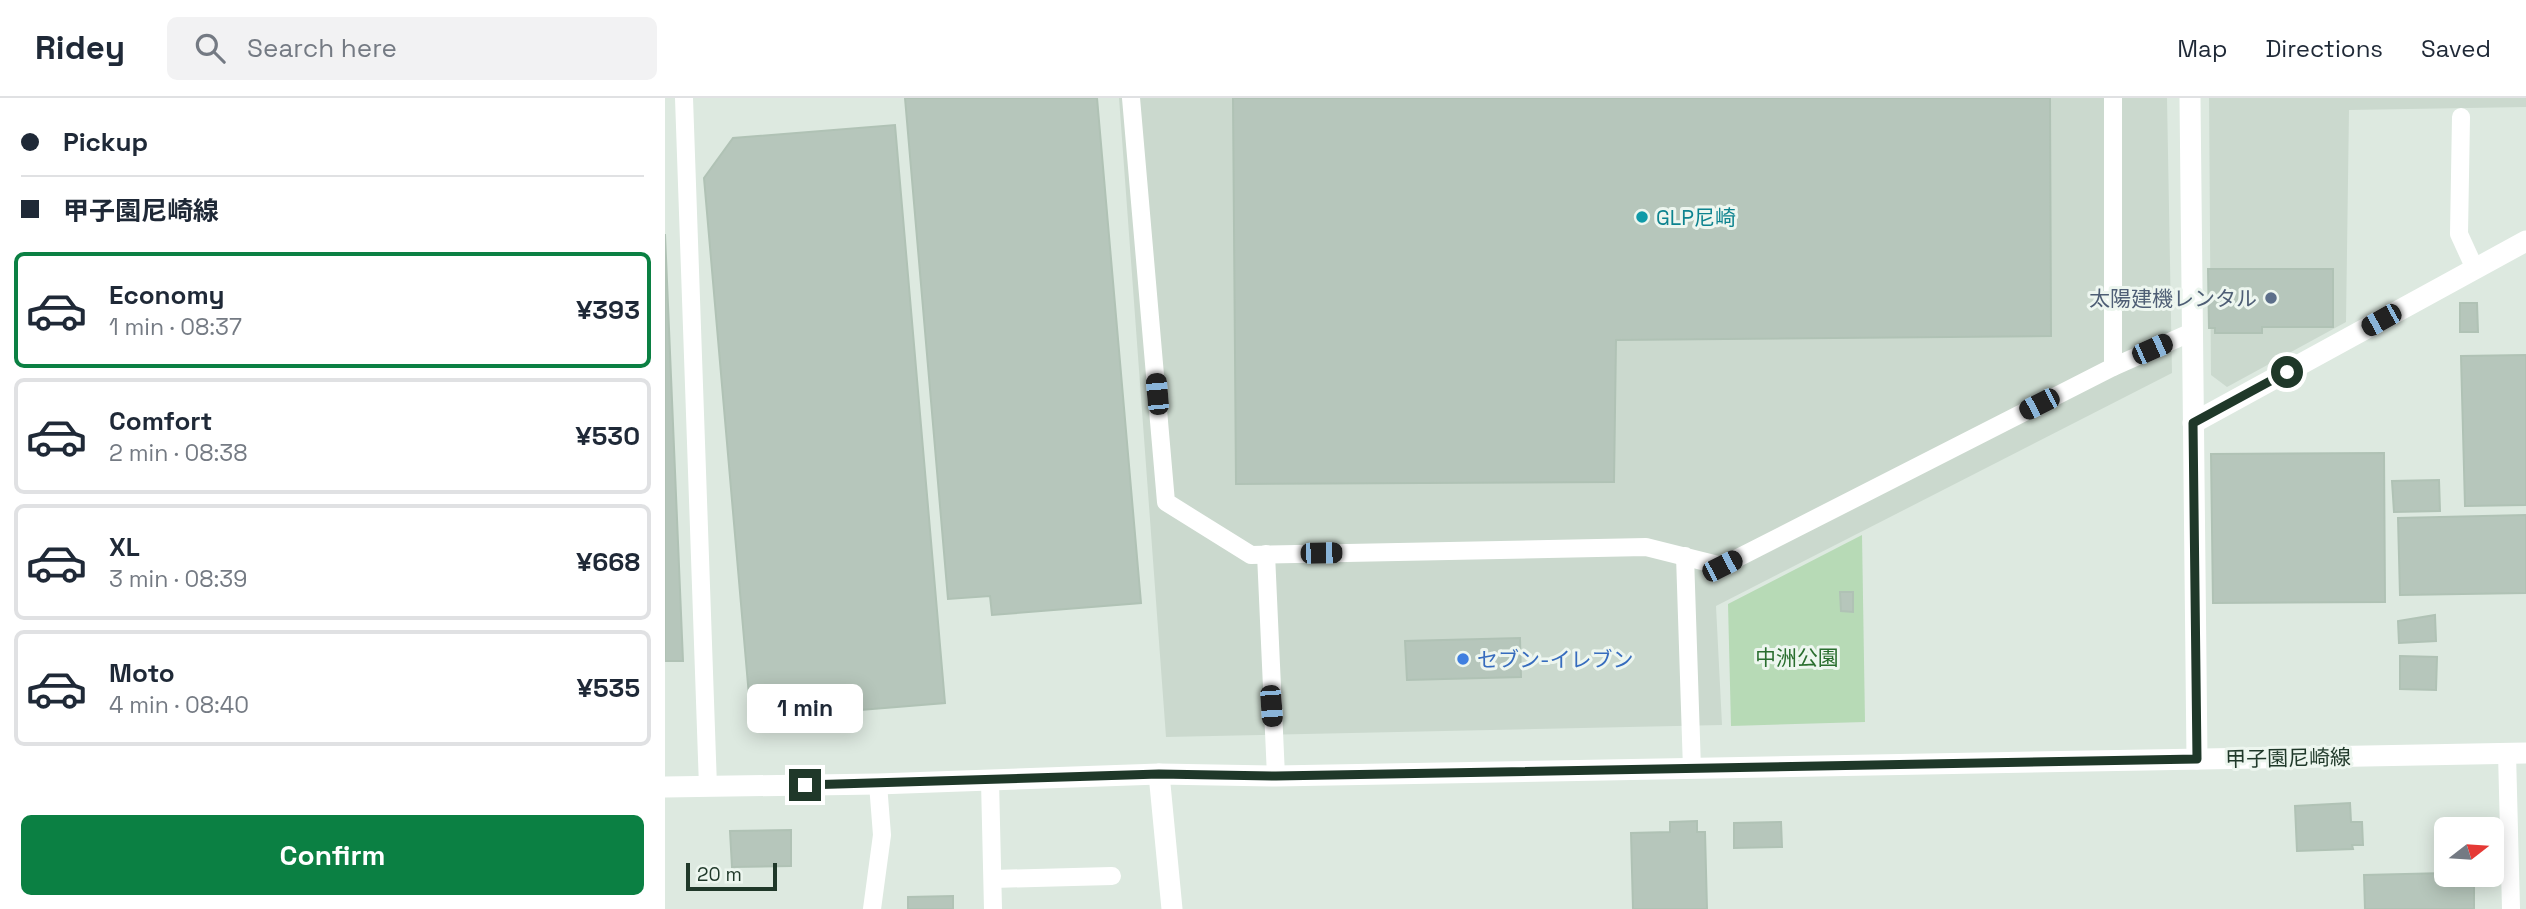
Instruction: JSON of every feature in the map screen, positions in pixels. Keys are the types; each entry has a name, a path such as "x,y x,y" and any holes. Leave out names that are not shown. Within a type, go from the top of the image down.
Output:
{"main road":[{"path":"2190,98 2197,759"},
{"path":"2193,423 2526,241"},
{"name":"甲子園尼崎線","path":"665,787 878,785 1159,774 1276,776 2517,753"},
{"path":"1159,774 1172,909"}],"lane":[{"path":"684,98 708,787"},
{"path":"1131,98 1166,502 1251,555 1646,547 1722,566 2113,367 2192,332"},
{"path":"2113,98 2113,367"},
{"path":"2461,117 2459,234 2475,269"},
{"path":"1266,554 1276,776"},
{"path":"1685,556 1692,769"},
{"path":"2511,909 2517,753"},
{"path":"990,781 993,909"},
{"path":"872,909 882,835 878,785"},
{"path":"993,880 1112,876"}],"shaded area":[{"name":"GLP尼崎","path":"1119,98 2167,98 2172,373 1716,606 1722,725 1166,737"},
{"path":"2209,98 2526,98 2526,107 2349,110 2346,322 2227,387 2211,375"}],"green space":[{"name":"中洲公園","path":"1862,535 1865,722 1731,726 1728,604"}],"building":[{"path":"905,98 1097,98 1141,603 992,615 990,596 948,599"},
{"name":"GLP尼崎","path":"1233,98 2050,98 2051,336 1616,340 1614,482 1236,484"},
{"path":"895,125 945,703 751,719 704,178 733,138"},
{"path":"665,234 683,661 665,661"},
{"name":"太陽建機レンタル","path":"2208,269 2333,269 2333,327 2262,327 2262,333 2215,333 2215,328 2209,328"},
{"path":"2460,303 2477,303 2478,332 2460,332"},
{"path":"2526,355 2526,505 2465,506 2461,356"},
{"path":"2384,453 2385,602 2213,603 2211,454"},
{"path":"2439,480 2440,511 2394,512 2392,481"},
{"path":"2526,515 2526,593 2400,595 2398,518"},
{"path":"1840,592 1853,592 1853,612 1841,611"},
{"path":"2435,615 2436,641 2399,643 2398,621"},
{"name":"セブン-イレブン","path":"1520,638 1521,677 1407,680 1405,641"},
{"path":"2400,656 2437,657 2436,690 2400,689"},
{"path":"2350,803 2351,822 2362,822 2363,845 2352,845 2353,849 2297,851 2295,806"},
{"path":"1697,821 1697,832 1705,832 1707,909 1633,909 1631,833 1670,832 1670,822"},
{"path":"1781,822 1782,847 1734,848 1734,823"},
{"path":"791,830 791,866 732,867 730,831"},
{"path":"2434,873 2434,887 2474,887 2474,909 2365,909 2364,875"},
{"path":"953,896 953,909 908,909 908,897"}],"place":[{"name":"GLP尼崎","path":"1642,217"},
{"name":"太陽建機レンタル","path":"2271,298"},
{"name":"セブン-イレブン","path":"1463,659"}],"route":[{"path":"805,785 878,785 1159,774 1276,776 2197,759 2193,423 2287,372"}]}
